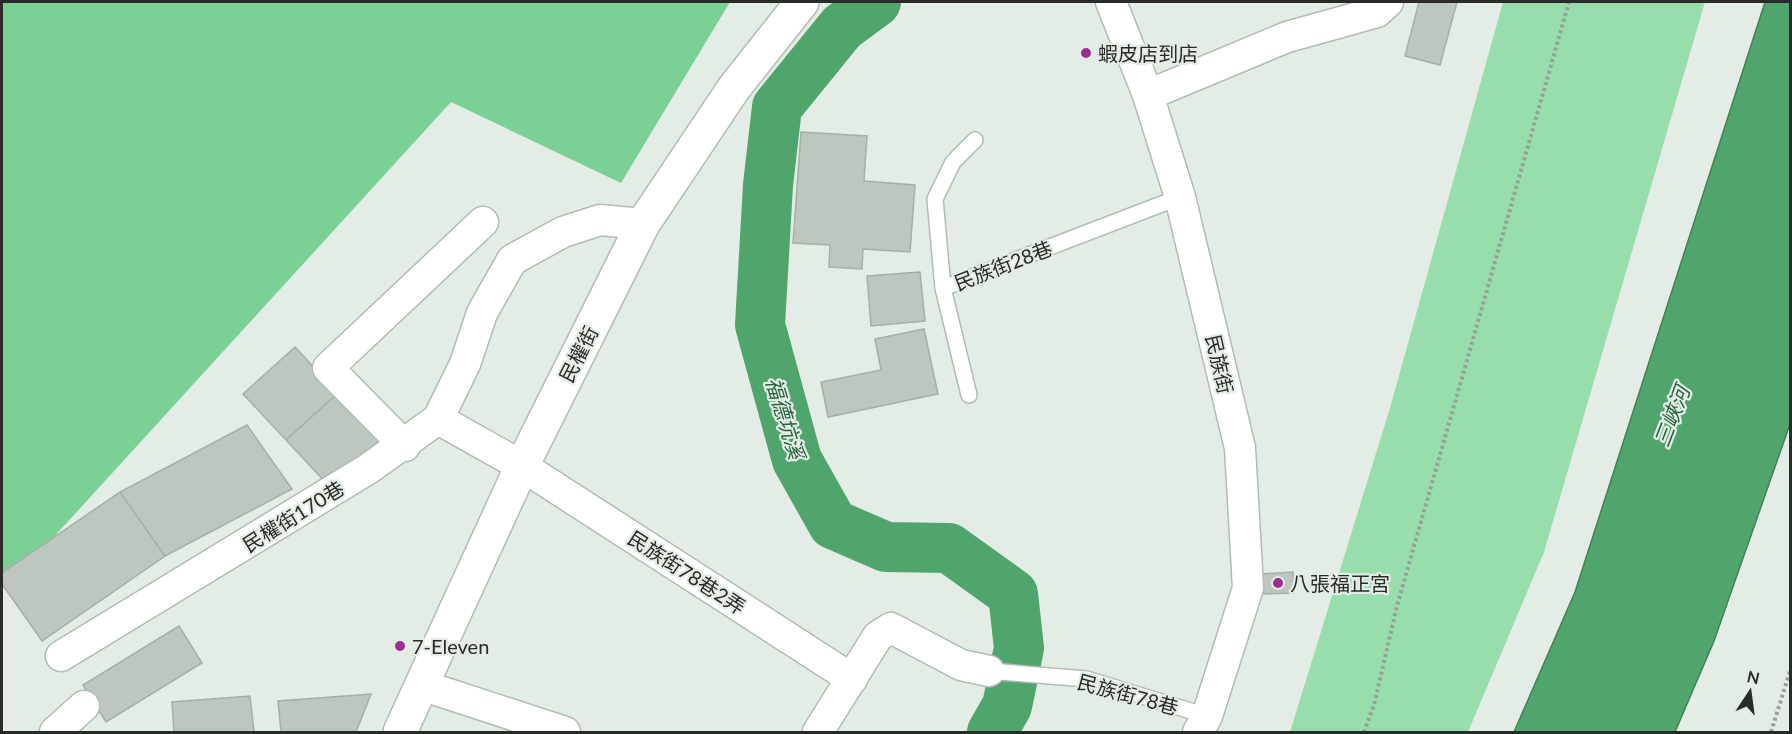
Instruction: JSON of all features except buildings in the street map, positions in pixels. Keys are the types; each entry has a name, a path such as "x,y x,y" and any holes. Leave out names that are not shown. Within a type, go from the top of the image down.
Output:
{"street":[{"name":"民權街","path":"400,732 522,466 644,224 735,88 802,2"},
{"name":"民族街","path":"1112,2 1148,95 1180,197 1240,448 1248,588 1203,724"},
{"path":"1148,95 1287,37 1377,12 1388,2"},
{"path":"522,466 438,419 465,364 482,313 512,260 562,232 600,220 644,224"},
{"path":"405,446 328,368 483,222"},
{"name":"民權街170巷","path":"61,656 226,558 405,446 438,419"},
{"name":"民族街78巷2弄","path":"522,466 852,679"},
{"path":"818,732 878,636 891,628 961,665 988,671"},
{"path":"421,685 565,732"},
{"path":"55,732 84,706"}],"lane":[{"name":"民族街28巷","path":"975,140 953,162 935,199 943,288 1180,197"},
{"path":"943,288 969,395"},
{"name":"民族街78巷","path":"988,671 1087,679 1203,724"}],"path":[{"path":"1364,732 1374,705 1397,606 1569,2"},
{"path":"1772,732 1791,671"}],"shaded area":[{"path":"2,2 730,2 621,183 451,102 52,539 2,573"},
{"path":"1503,2 1705,2 1544,552 1468,732 1290,732 1390,408"}],"water":[{"name":"三峽河","path":"1765,2 1790,2 1790,424 1714,641 1675,732 1514,732 1575,592"}],"waterway":[{"name":"福德坑溪","path":"876,2 842,27 777,107 768,185 760,325 797,460 833,524 886,547 949,548 1013,594 1019,648 1007,706 992,732"}],"place":[{"name":"蝦皮店到店","path":"1086,53"},
{"name":"八張福正宮","path":"1278,583"},
{"name":"7-Eleven","path":"400,646"}]}
